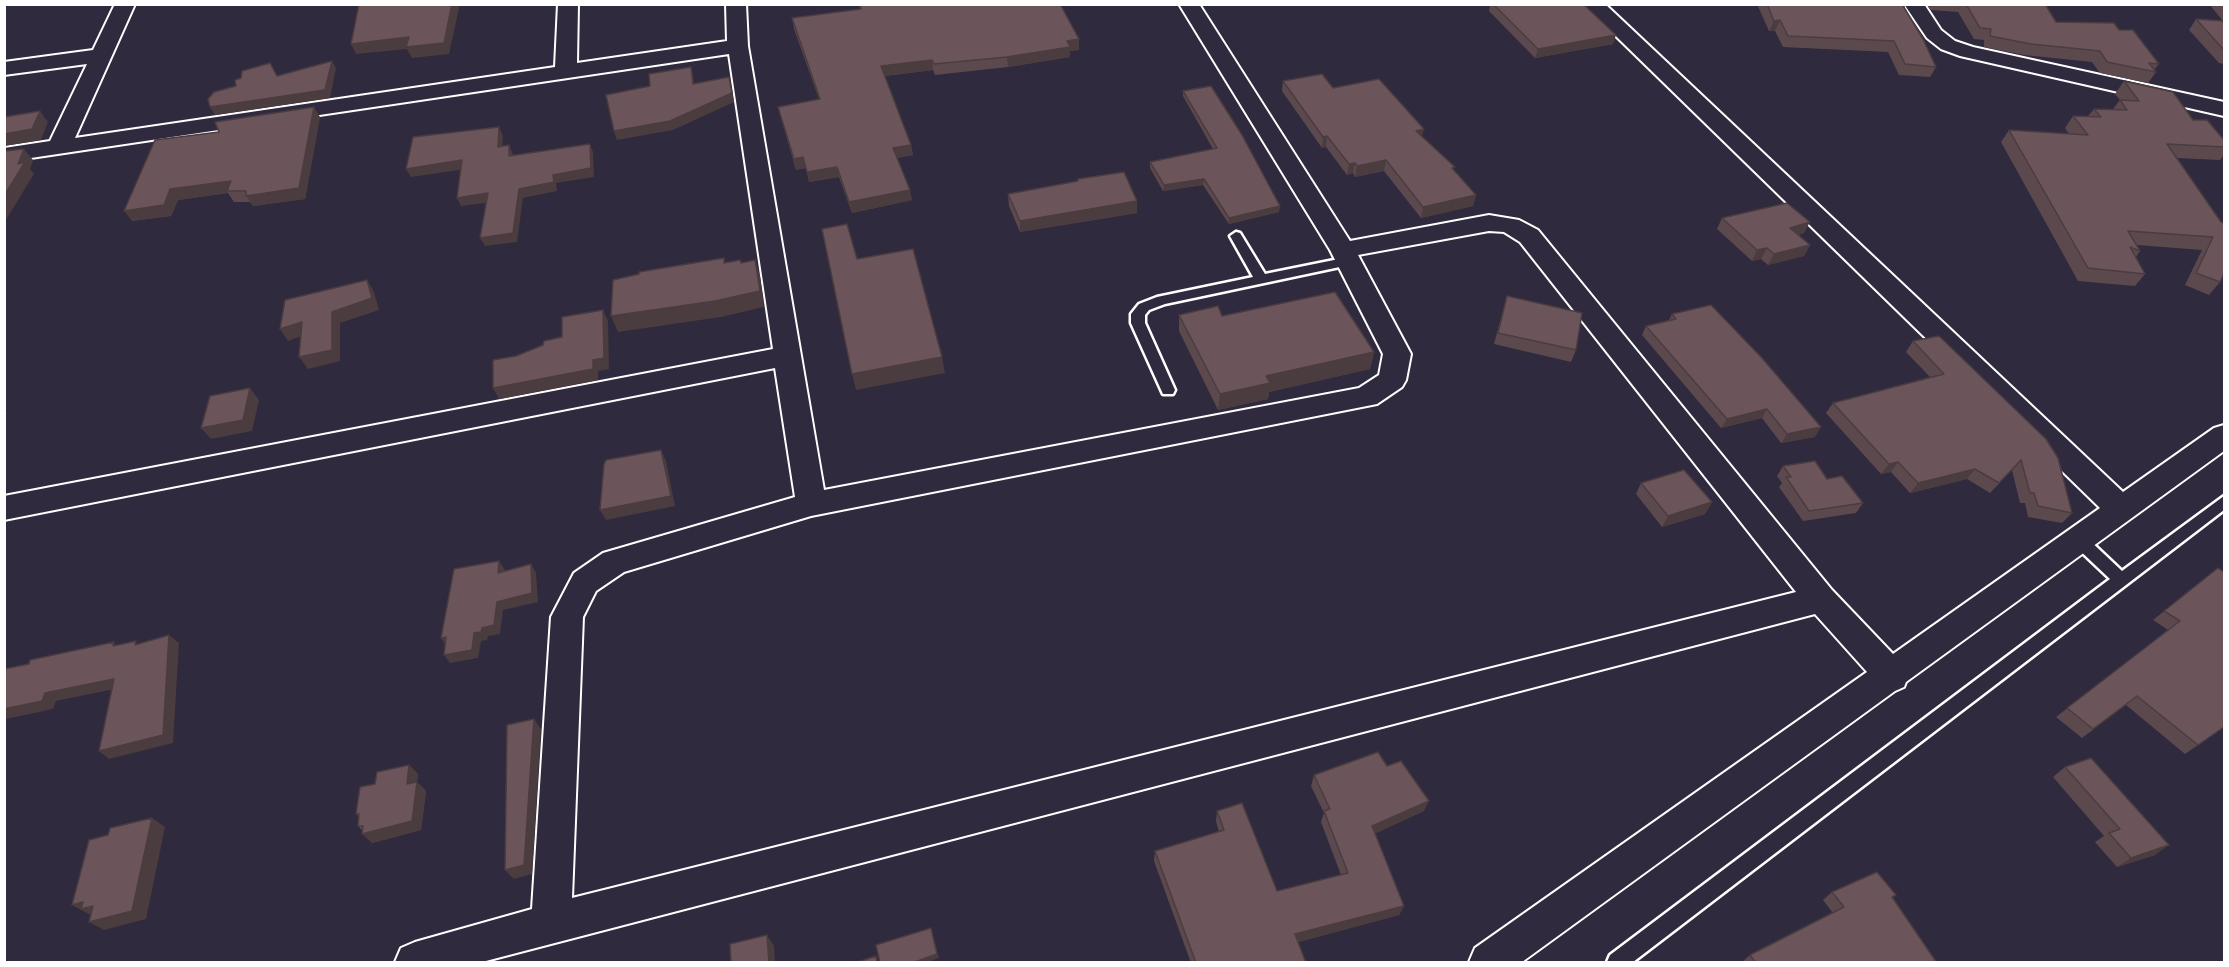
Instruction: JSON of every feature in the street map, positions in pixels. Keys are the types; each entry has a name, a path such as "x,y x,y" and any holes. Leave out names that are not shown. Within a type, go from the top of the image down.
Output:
{"street":[{"path":"60,145 125,4"},
{"path":"566,73 568,4"},
{"path":"736,4 738,46 811,504"},
{"path":"551,923 567,617 585,582 614,562 811,504 1367,397 1392,380 1397,354 1346,255 1189,4"},
{"path":"1593,4 2122,510"},
{"path":"1914,4 1934,34 1948,45 1967,52 2224,109"},
{"path":"4,155 738,46"},
{"path":"4,69 102,55"},
{"path":"1346,255 1489,223 1510,225 1529,236 1821,599 1892,676"},
{"path":"4,508 787,356"},
{"path":"1490,963 2224,436"},
{"path":"415,963 551,923 1821,599"}],"lane":[{"path":"1236,236 1262,279"},
{"path":"1168,390 1138,323 1138,314 1144,307 1162,300 1262,279 1346,255"},
{"path":"1617,963 2224,502"},
{"path":"2080,541 2122,581"}],"building":[{"path":"359,4 452,4 444,43 406,47 409,37 351,44"},
{"path":"860,4 1060,4 1079,39 1067,41 1070,47 1007,57 934,64 932,60 881,66 911,145 893,148 910,190 849,202 837,167 807,172 803,157 794,159 778,107 820,99 792,18 861,9"},
{"path":"1493,4 1583,4 1616,35 1538,49"},
{"path":"1767,4 1902,4 1923,39 1936,67 1905,64 1894,41 1788,36 1780,20 1774,21"},
{"path":"1966,4 2045,4 2056,22 2114,23 2119,30 2133,30 2159,64 2149,63 2156,72 2107,62 2100,51 2031,44 1990,36 1991,29 1980,28"},
{"path":"2196,19 2224,21 2224,50"},
{"path":"332,61 325,90 210,107 208,99 214,92 236,86 235,80 241,78 242,71 270,63 277,76"},
{"path":"691,67 693,84 729,77 732,93 670,121 614,131 606,95 650,86 649,74"},
{"path":"1322,74 1333,88 1379,79 1424,129 1416,131 1455,167 1452,168 1476,195 1423,207 1386,160 1357,166 1355,163 1349,164 1327,136 1323,137 1283,81"},
{"path":"2124,81 2173,92 2193,120 2207,120 2224,140 2224,147 2167,144 2221,222 2224,223 2224,273 2220,282 2196,273 2213,237 2128,231 2140,251 2130,247 2145,274 2088,268 2009,130 2088,135 2073,116 2101,117 2094,109 2127,110 2120,100 2139,101"},
{"path":"1211,86 1242,135 1280,206 1229,218 1204,179 1164,185 1150,162 1217,148 1183,91"},
{"path":"314,107 299,188 246,196 246,191 227,191 231,181 170,189 164,205 124,211 155,140 219,132 215,122"},
{"path":"40,111 32,129 4,134 4,117"},
{"path":"499,127 498,147 509,145 509,156 590,144 591,168 553,175 554,182 519,189 513,233 480,238 488,193 457,198 462,160 406,169 413,137"},
{"path":"24,149 18,164 25,162 4,196 4,151"},
{"path":"1124,172 1137,201 1020,221 1008,194 1078,181 1078,179"},
{"path":"1787,203 1810,222 1790,228 1810,245 1774,254 1767,248 1757,250 1722,218"},
{"path":"847,224 857,259 913,249 942,357 852,374 822,229"},
{"path":"724,258 724,263 755,260 760,291 715,301 611,316 613,280 639,274 639,272"},
{"path":"367,280 372,298 332,312 332,350 299,357 302,322 280,329 285,300"},
{"path":"1335,292 1374,352 1266,376 1270,383 1220,394 1179,315 1218,306 1222,316"},
{"path":"1507,296 1582,313 1576,350 1498,333"},
{"path":"1711,305 1762,358 1821,427 1787,434 1767,409 1727,419 1646,326 1676,319 1672,314"},
{"path":"603,310 604,358 593,360 593,369 493,388 493,360 516,356 543,345 544,341 562,337 562,317"},
{"path":"1939,336 2046,439 2058,458 2072,513 2038,506 2034,493 2030,493 2021,460 1999,483 1975,469 1918,483 1898,462 1889,464 1833,403 1944,374 1913,341"},
{"path":"250,388 243,420 201,428 210,396"},
{"path":"661,450 671,496 600,510 606,460"},
{"path":"1815,461 1827,479 1842,476 1863,503 1809,511 1786,477 1791,477 1783,466"},
{"path":"1684,470 1712,502 1668,516 1641,483"},
{"path":"499,561 498,573 531,564 532,593 497,602 494,625 474,633 472,650 444,655 446,637 441,638 454,569"},
{"path":"2218,568 2224,572 2224,727 2198,745 2137,696 2093,729 2067,708 2180,621 2164,611"},
{"path":"169,635 163,735 99,751 114,679 45,693 42,701 4,709 4,669 29,664 30,660 114,642 113,646 136,641 135,645"},
{"path":"534,719 524,865 505,870 507,725"},
{"path":"1378,752 1387,766 1401,761 1429,801 1372,826 1404,906 1295,934 1306,963 1196,963 1155,851 1224,830 1217,811 1242,803 1277,891 1348,873 1324,811 1330,809 1314,775"},
{"path":"2091,758 2169,845 2131,858 2109,833 2120,829 2065,767"},
{"path":"409,765 407,784 417,782 412,821 362,834 363,826 358,826 359,814 356,814 360,787 375,784 377,772"},
{"path":"152,818 132,911 89,922 93,906 81,909 83,902 72,905 89,840 108,835 110,828"},
{"path":"1877,872 1896,895 1892,897 1937,963 1756,963 1750,955 1844,907 1832,892"},
{"path":"931,928 937,954 912,963 880,963 876,945"},
{"path":"767,935 769,963 731,963 730,944"},
{"path":"876,956 877,963 855,963"}]}
